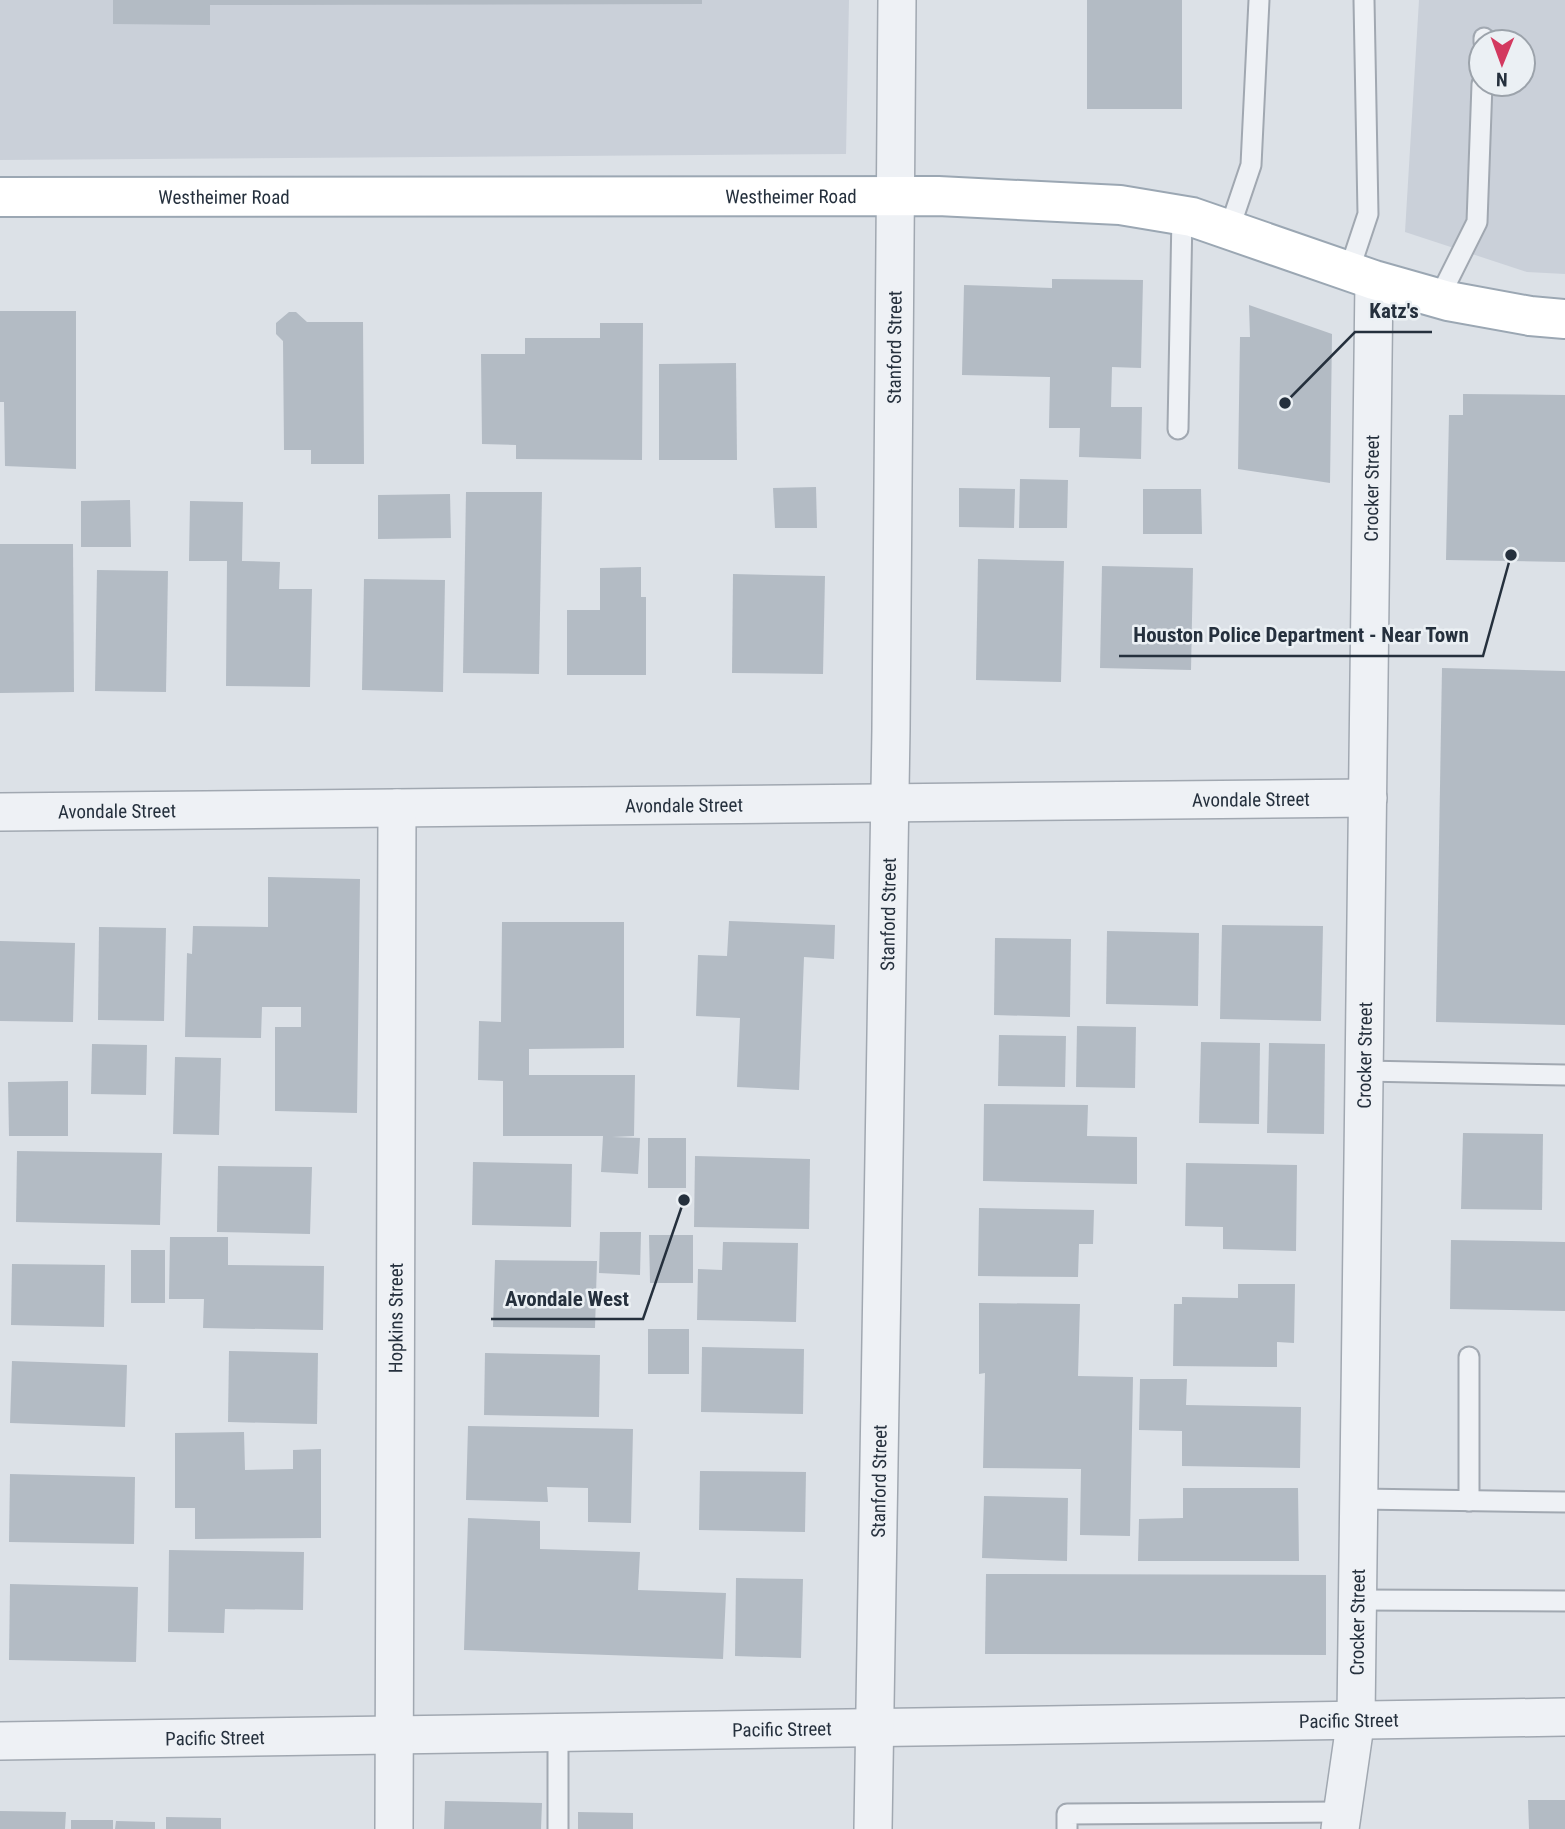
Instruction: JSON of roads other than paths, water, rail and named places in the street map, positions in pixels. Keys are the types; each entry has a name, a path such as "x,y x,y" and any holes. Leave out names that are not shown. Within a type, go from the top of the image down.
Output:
{"main road":[{"name":"Westheimer Road","path":"0,197 896,196 1121,205 1182,215 1362,276 1439,298 1530,316 1565,319"}],"street":[{"name":"Stanford Street","path":"873,1829 890,803 897,0"},
{"name":"Crocker Street","path":"1340,1821 1356,1718 1358,1600 1368,799 1362,276"},
{"name":"Avondale Street","path":"0,812 1368,799"},
{"name":"Hopkins Street","path":"394,1829 397,808"},
{"name":"Pacific Street","path":"0,1741 874,1729 1356,1718 1565,1717"}],"lane":[{"path":"1229,230 1251,165 1259,0"},
{"path":"1362,276 1368,214 1364,0"},
{"path":"1439,298 1477,222 1481,98"},
{"path":"1178,429 1182,215"},
{"path":"1364,1071 1565,1076"},
{"path":"1469,1357 1469,1501"},
{"path":"1359,1499 1565,1502"},
{"path":"1358,1600 1565,1601"},
{"path":"558,1732 558,1829"},
{"path":"1067,1829 1067,1814 1340,1821"}],"place":[{"name":"Katz's","path":"1285,403"},
{"name":"Houston Police Department - Near Town","path":"1511,555"},
{"name":"Avondale West","path":"684,1200"}]}
